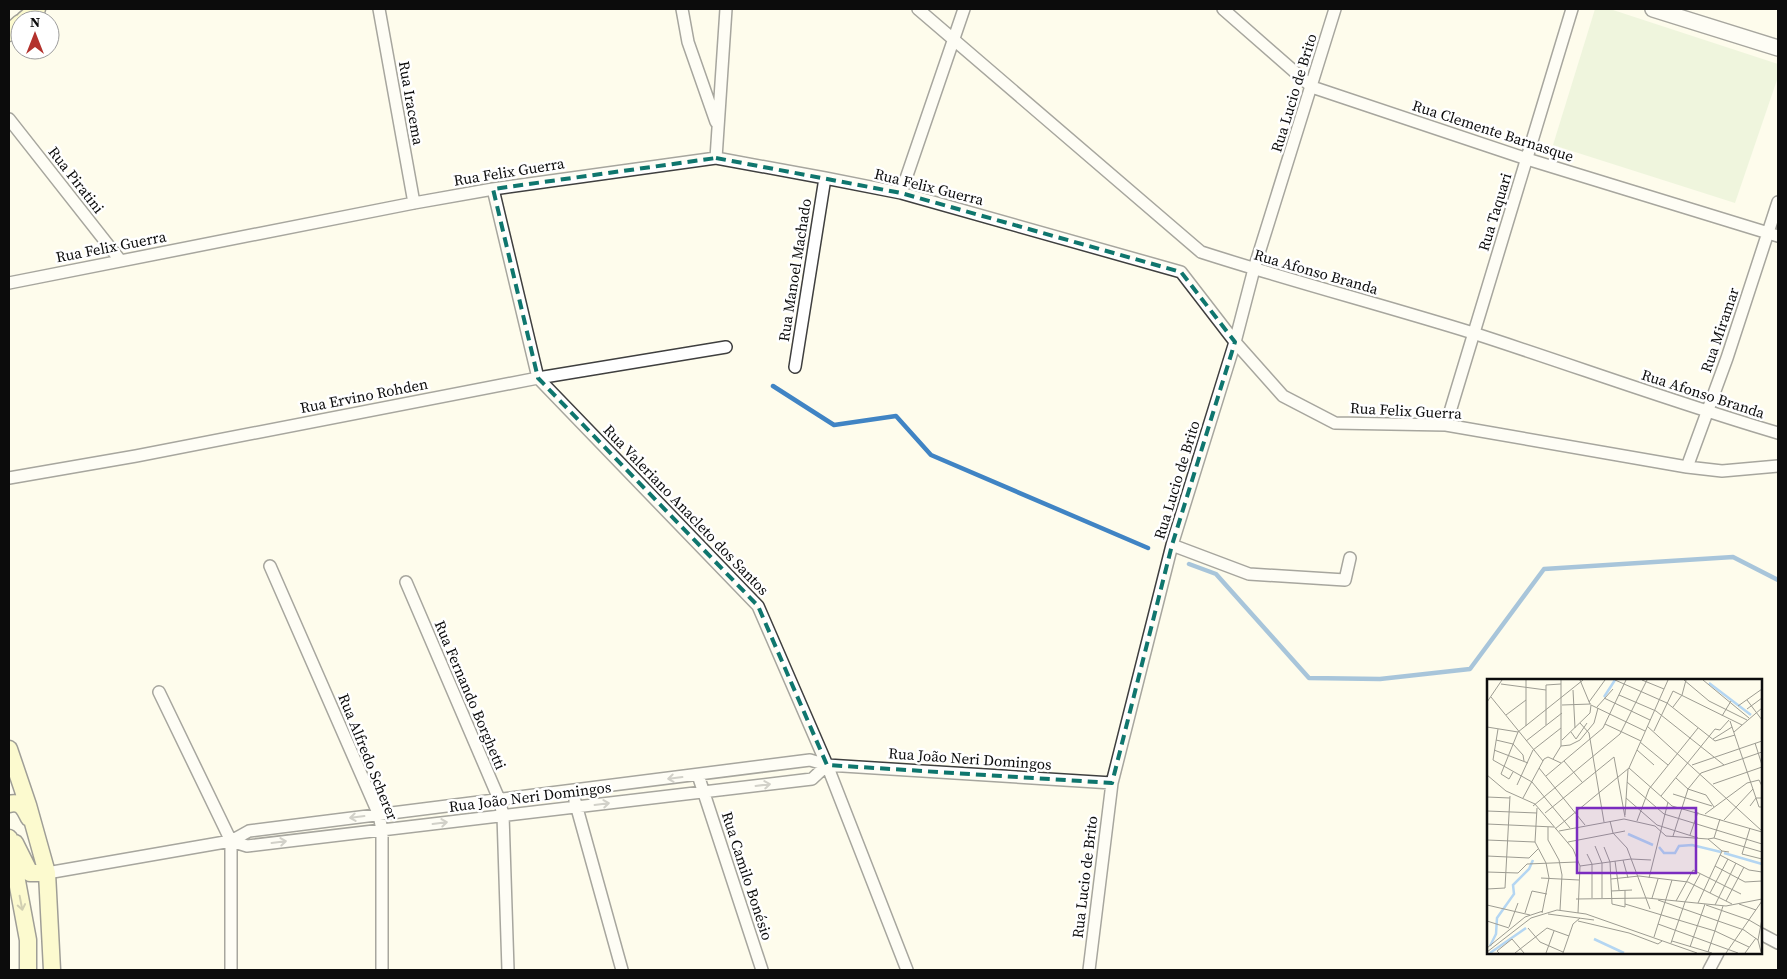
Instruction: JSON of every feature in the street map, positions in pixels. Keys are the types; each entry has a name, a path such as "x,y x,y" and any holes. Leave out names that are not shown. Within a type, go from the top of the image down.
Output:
{"main road":[{"path":"9,749 28,805 47,874 52,970"},
{"path":"9,804 19,804 23,807 35,831"},
{"path":"9,832 30,873 47,874"},
{"path":"9,838 28,940 28,970"}],"street":[{"name":"Rua Iracema","path":"379,9 414,202"},
{"path":"682,9 688,42 718,128"},
{"path":"716,158 726,9"},
{"name":"Rua Afonso Branda","path":"918,9 1201,252 1472,333 1778,434"},
{"path":"901,193 964,9"},
{"name":"Rua Clemente Barnasque","path":"1223,9 1312,87 1527,159 1773,234"},
{"name":"Rua Lucio de Brito","path":"1089,970 1112,783 1172,545 1235,342 1254,269 1335,9"},
{"name":"Rua Taquari","path":"1446,424 1472,333 1572,9"},
{"path":"1653,9 1778,48"},
{"name":"Rua Piratini","path":"9,119 120,260"},
{"name":"Rua Felix Guerra","path":"9,283 414,202 716,158 901,193 1181,272 1235,342 1283,396 1335,423 1446,424 1687,467 1722,471 1778,466"},
{"name":"Rua Manoel Machado","path":"795,368 825,178"},
{"path":"493,189 538,378"},
{"name":"Rua Miramar","path":"1687,467 1773,234 1778,202"},
{"name":"Rua Ervino Rohden","path":"9,478 136,456 538,378 726,347"},
{"name":"Rua Valeriano Anacleto dos Santos","path":"538,378 758,606 827,764 907,970"},
{"path":"1172,545 1249,574 1345,580 1350,558"},
{"name":"Rua Alfredo Scherer","path":"270,566 378,815 382,830 382,970"},
{"name":"Rua Fernando Borghetti","path":"406,582 499,799 503,816 508,970"},
{"path":"159,692 231,841 231,970"},
{"name":"Rua João Neri Domingos","path":"47,874 231,841 249,831 810,760 827,764 1112,783"},
{"name":"Rua João Neri Domingos","path":"231,841 246,846 812,779 827,764"},
{"name":"Rua Camilo Bonésio","path":"698,775 762,970"},
{"path":"572,790 622,970"},
{"path":"1762,935 1778,943"},
{"path":"1709,970 1717,954"}],"highlighted area":[{"path":"716,158 901,193 1181,272 1235,342 1172,545 1112,783 827,765 758,606 538,378 493,189"}],"green space":[{"path":"1595,9 1610,9 1778,64 1778,77 1735,203 1553,145"}],"waterway":[{"path":"773,386 834,425 896,416 931,455 1148,548"},
{"path":"1189,564 1216,574 1309,678 1380,679 1470,669 1544,569 1733,557 1778,580"}]}
